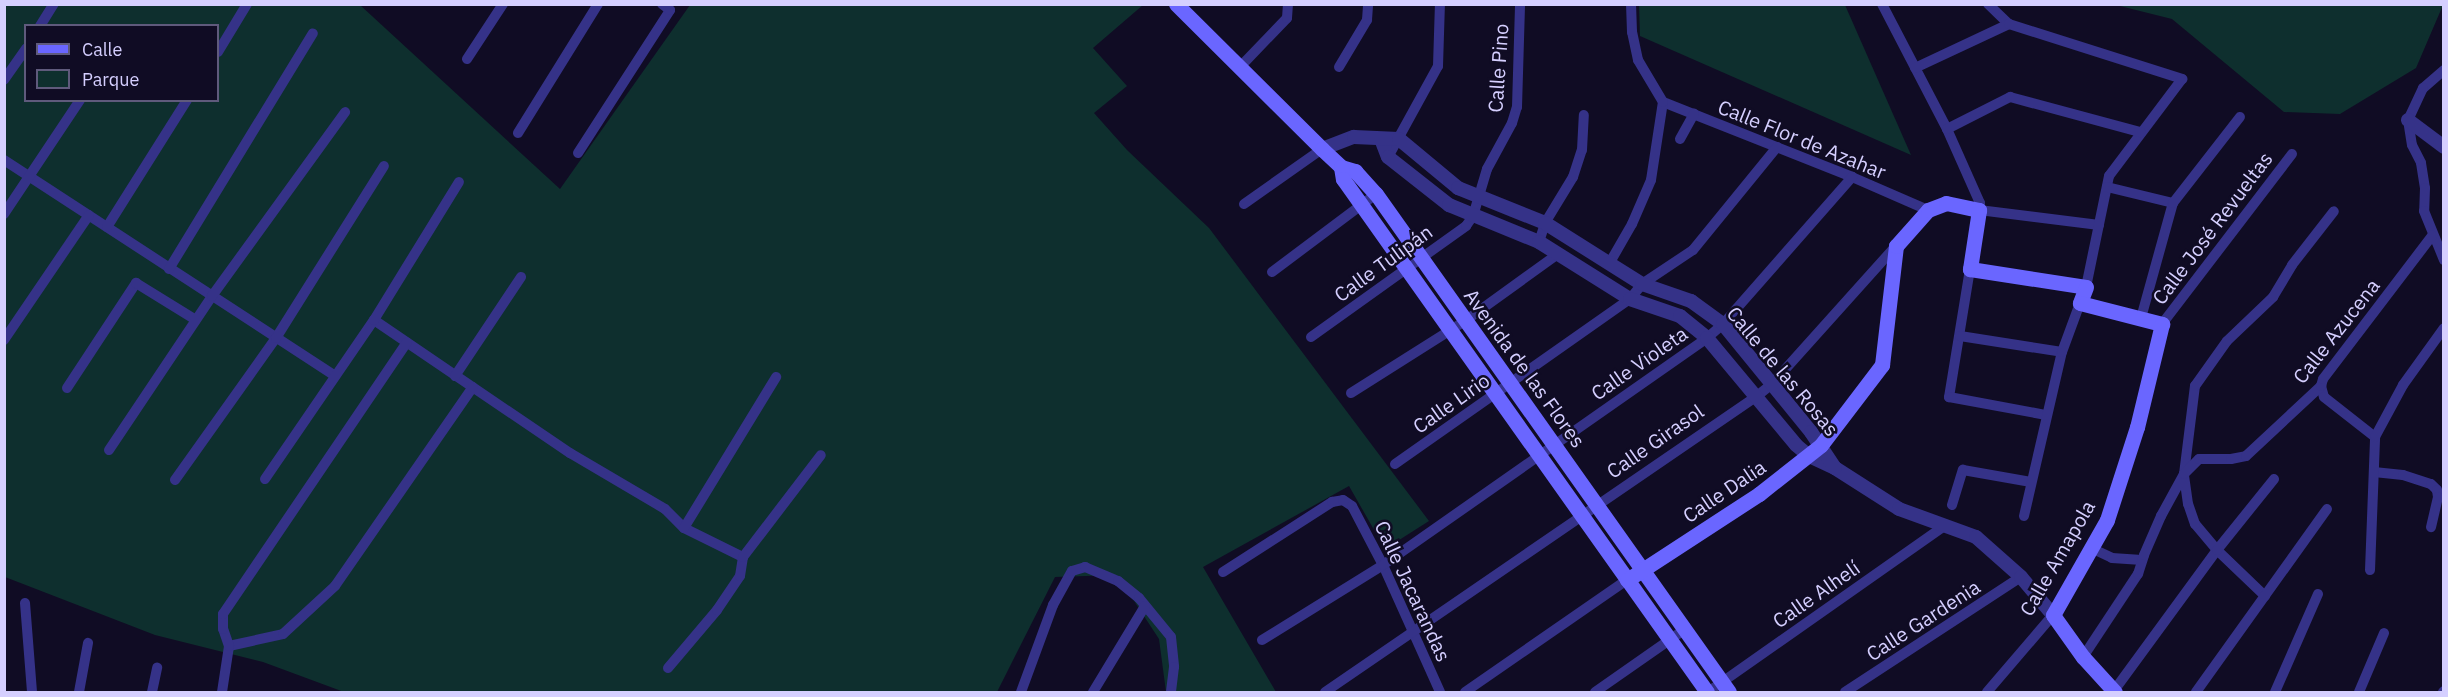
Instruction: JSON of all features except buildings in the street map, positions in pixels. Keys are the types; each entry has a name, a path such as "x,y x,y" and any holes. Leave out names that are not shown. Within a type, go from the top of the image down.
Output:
{"main road":[{"name":"Avenida de las Flores","path":"1184,7 1240,68 1341,167 1355,171 1376,194 1725,687"},
{"name":"Avenida de las Flores","path":"1341,167 1342,179 1496,392 1537,456 1707,693"},
{"path":"1928,210 1946,203 1979,210 1970,269 2086,287 2080,303 2162,324"},
{"name":"Calle Girasol","path":"1896,246 1928,210"},
{"name":"Calle Dalia","path":"1627,580 1760,494 1821,445 1882,365 1896,246"},
{"name":"Calle Amapola","path":"2053,615 2111,510 2137,427 2162,324"},
{"path":"2053,615 2082,657 2114,692"}],"street":[{"path":"41,24 54,4"},
{"path":"219,50 248,4"},
{"path":"467,59 503,4"},
{"path":"518,133 598,4"},
{"path":"1240,68 1287,18 1288,4"},
{"path":"1339,67 1367,20 1368,4"},
{"path":"1388,157 1438,66 1440,4"},
{"name":"Calle Pino","path":"1473,216 1487,169 1512,123 1517,107 1520,4"},
{"path":"1610,264 1632,224 1651,180 1663,102 1638,60 1632,32 1631,4"},
{"path":"1988,4 2009,24 2182,79 2109,176 2086,287"},
{"path":"1884,5 1947,129 1980,203 1979,210 2099,225"},
{"path":"578,153 666,7"},
{"path":"1915,68 2009,24"},
{"path":"169,268 314,33"},
{"path":"4,80 24,51"},
{"path":"2444,70 2423,88 2408,120 2412,145 2421,163 2425,188 2424,211 2432,236 2444,260"},
{"path":"1947,129 2010,97 2140,132"},
{"path":"4,214 79,102"},
{"path":"107,227 186,102"},
{"name":"Calle Flor de Azahar","path":"1663,102 1852,177 1928,210"},
{"path":"109,450 212,296 345,111"},
{"path":"1680,138 1694,114"},
{"path":"1539,242 1545,223 1573,177 1582,150 1584,115"},
{"path":"2141,318 2173,203 2240,117"},
{"path":"2408,120 2444,147"},
{"path":"1244,204 1322,148 1354,137 1399,139"},
{"name":"Calle de las Rosas","path":"1399,139 1458,188 1478,198 1545,223 1642,284 1691,301 1723,324 1821,445 1835,468"},
{"name":"Calle de las Rosas","path":"1381,140 1388,157 1449,205 1539,242 1630,299 1680,316 1707,338 1796,445 1809,456 1835,468 1899,509 1976,537 2021,577 2053,615"},
{"name":"Calle Lirio","path":"1395,464 1630,299 1642,284 1693,250 1777,147"},
{"name":"Calle José Revueltas","path":"2162,324 2292,154"},
{"path":"4,159 335,376"},
{"path":"175,480 276,338 384,166"},
{"name":"Calle Violeta","path":"1262,640 1383,565 1707,338 1723,324 1852,177"},
{"path":"265,479 374,320 459,182"},
{"path":"2107,187 2173,203"},
{"path":"1272,272 1376,194"},
{"path":"2265,596 2217,550 2195,524 2188,504 2184,474 2195,386 2228,341 2273,297 2292,265 2334,211"},
{"path":"4,339 89,215"},
{"name":"Calle Tulipán","path":"1311,337 1466,226 1473,216"},
{"name":"Calle Azucena","path":"2082,657 2138,574 2172,491 2184,474 2199,459 2231,459 2246,456 2321,386 2323,379 2432,236"},
{"name":"Calle Girasol","path":"1324,693 1415,633 1757,396 1772,384 1896,246"},
{"path":"1351,393 1465,321 1558,254"},
{"path":"1970,269 1949,397 2046,415"},
{"path":"455,376 521,277"},
{"path":"67,388 136,283 196,320"},
{"path":"2024,516 2062,352 2080,303"},
{"path":"374,320 570,453 665,509 684,528 742,557"},
{"path":"2370,570 2375,437 2403,385 2444,328"},
{"path":"1960,336 2062,352"},
{"path":"222,693 229,646 223,629 223,614 407,342"},
{"path":"684,528 776,377"},
{"path":"2321,386 2324,397 2375,437"},
{"path":"229,646 283,634 335,586 473,387"},
{"path":"668,668 717,610 740,576 742,557 821,455"},
{"path":"1952,505 1963,470 2031,482"},
{"path":"2374,472 2403,475 2431,484 2437,490 2438,497 2431,527"},
{"path":"2114,692 2217,550 2274,479"},
{"name":"Calle Jacarandas","path":"1223,572 1332,502 1343,500 1352,506 1383,565 1440,693"},
{"path":"2196,693 2326,509"},
{"name":"Calle Alhelí","path":"1707,693 1725,687 1944,526"},
{"path":"2091,548 2112,558 2142,560"},
{"path":"1022,693 1053,604 1072,571 1085,567 1118,581 1145,606 1170,637 1174,667 1171,693"},
{"name":"Calle Gardenia","path":"1845,693 2021,577"},
{"name":"Calle Dalia","path":"1465,693 1627,580"},
{"path":"2275,693 2318,594"},
{"path":"25,603 32,693"},
{"path":"1093,693 1145,606"},
{"name":"Calle Amapola","path":"1987,693 2053,615"},
{"path":"1595,693 1684,630"},
{"path":"2359,693 2384,633"},
{"path":"79,693 88,643"},
{"path":"152,693 157,668"}],"green space":[{"path":"2443,4 2416,68 2340,114 2284,112 2172,19 2116,5"},
{"path":"4,5 360,5 560,189 690,5 1143,5 1093,48 1127,86 1094,113 1127,150 1209,228 1429,521 1385,549 1349,486 1203,567 1276,692 1166,692 1159,639 1117,575 1055,577 997,692 344,692 263,662 155,635 5,577"},
{"path":"1639,5 1845,5 1911,155 1640,36"}]}
